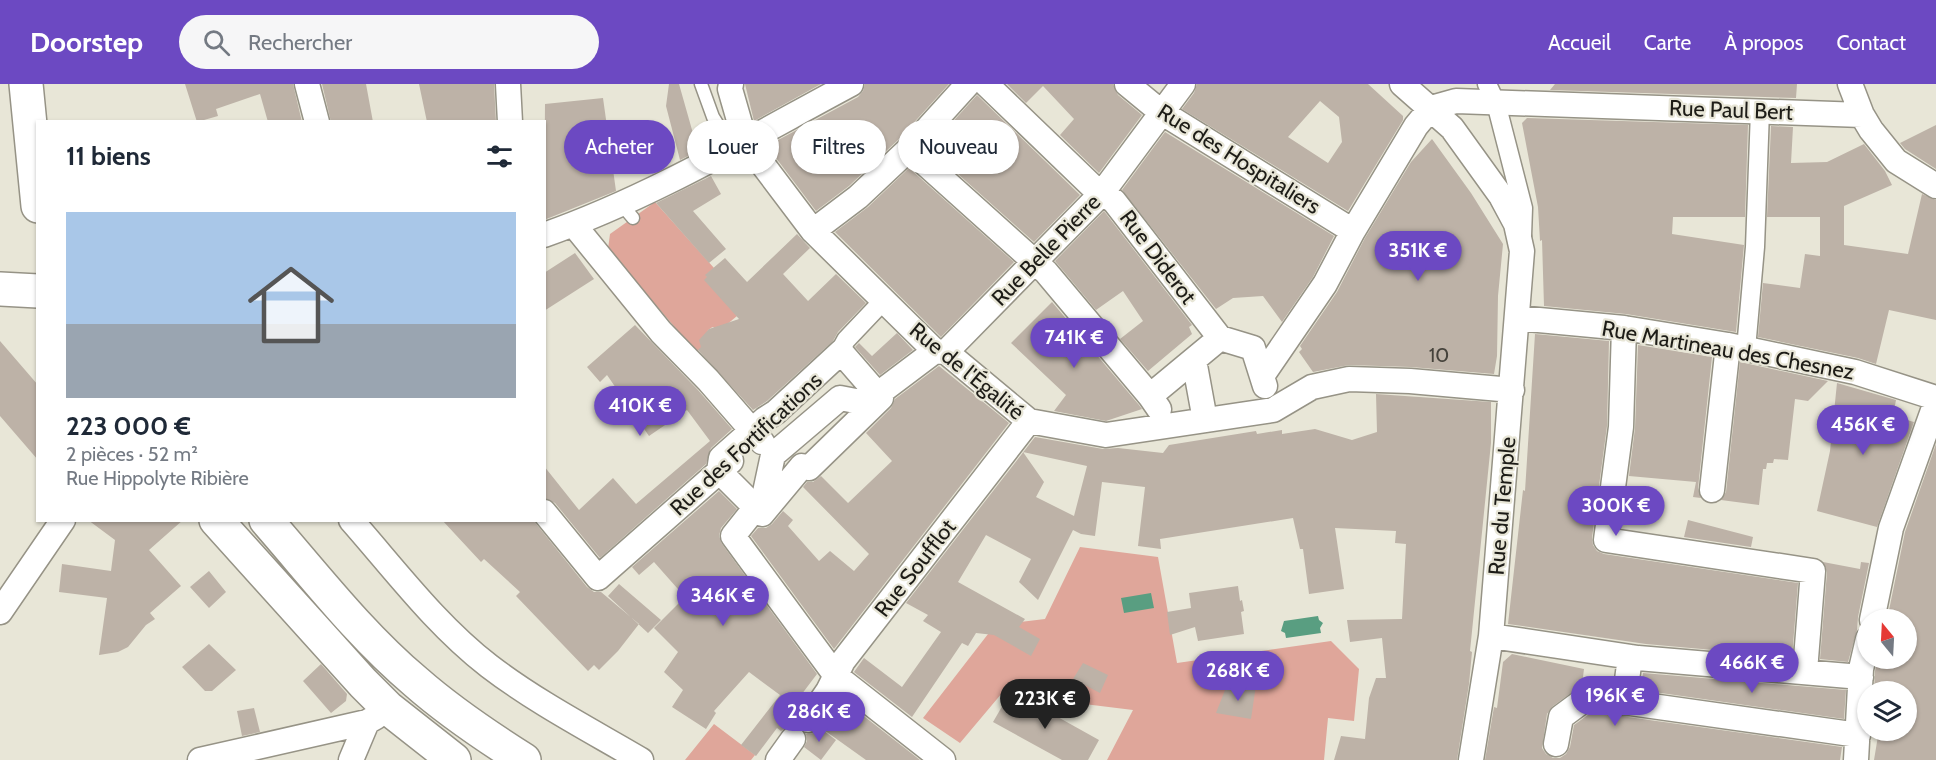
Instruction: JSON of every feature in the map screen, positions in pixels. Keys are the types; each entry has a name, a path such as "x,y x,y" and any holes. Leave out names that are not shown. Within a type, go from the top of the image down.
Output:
{"main road":[{"path":"26,84 36,186"},
{"path":"36,84 45,120"},
{"path":"0,289 36,291"},
{"path":"218,522 342,660 378,715 454,760"},
{"path":"268,522 370,639 414,681 450,710 524,760"}],"street":[{"path":"306,84 316,120"},
{"path":"508,84 510,120"},
{"path":"731,84 739,120"},
{"path":"779,123 850,84"},
{"path":"935,120 968,84"},
{"name":"Rue Diderot","path":"986,84 1094,188 1114,201 1220,338"},
{"name":"Rue des Hospitaliers","path":"1127,84 1161,112 1353,231"},
{"name":"Rue Belle Pierre","path":"872,398 941,352 1035,262 1102,193 1183,84"},
{"name":"Rue du Temple","path":"1402,84 1452,128 1501,196 1516,224 1522,251 1491,636 1471,760"},
{"path":"1850,84 1862,115 1896,161 1936,186"},
{"path":"1491,93 1523,208 1522,251"},
{"name":"Rue Paul Bert","path":"1431,108 1491,93 1596,95 1760,111 1862,115"},
{"path":"1262,376 1325,284 1353,231 1416,126 1431,108"},
{"path":"1712,490 1755,247 1760,111"},
{"path":"813,231 858,197 898,159"},
{"path":"546,234 628,211 652,191 687,172"},
{"name":"Rue de l'Égalité","path":"770,174 813,231 883,301 941,352 1029,421 1106,435 1273,410"},
{"path":"938,174 1046,272 1150,396 1158,407 1161,426"},
{"path":"573,225 661,332 708,380 761,441"},
{"name":"Rue des Fortifications","path":"841,352 846,340 883,301"},
{"name":"Rue Martineau des Chesnez","path":"1517,318 1624,328 1737,347 1856,372 1936,400"},
{"path":"1624,328 1621,427 1606,540 1813,571 1805,671"},
{"path":"1150,396 1220,338 1253,348 1273,410 1312,387 1349,379 1410,381 1512,390"},
{"path":"761,441 840,398 872,398 881,398 809,468 802,466 762,514 760,502 761,441 776,412 841,352 872,398"},
{"path":"1194,360 1204,420"},
{"path":"1874,609 1891,528 1936,400"},
{"name":"Rue Soufflot","path":"808,720 828,691 843,662 1029,421"},
{"name":"Rue des Fortifications","path":"546,514 598,578 719,471 761,441"},
{"path":"719,471 760,502"},
{"path":"760,502 733,536 836,676 943,760"},
{"path":"0,612 62,522"},
{"path":"353,522 444,626 489,666 542,702 640,760"},
{"path":"1491,636 1630,657 1861,676"},
{"path":"1624,703 1630,657"},
{"path":"1861,681 1862,669"},
{"path":"1556,744 1561,717 1588,697 1857,735"},
{"path":"200,760 378,715"},
{"path":"351,760 352,753 378,715"},
{"path":"778,760 793,739"},
{"path":"1856,760 1858,741"}],"lane":[{"path":"701,84 715,120"}],"shaded area":[{"path":"655,202 714,268 706,275 737,316 719,331 713,327 710,329 706,333 703,346 696,352 608,249 610,234"},
{"path":"1080,547 1158,557 1177,663 1331,641 1359,669 1354,721 1328,718 1324,760 1107,760 1133,710 1068,702 1013,680 960,743 923,718 995,625 1045,619"},
{"path":"1151,593 1154,608 1124,613 1121,598"},
{"path":"1318,616 1323,623 1320,628 1321,633 1286,638 1285,633 1281,631 1284,621"},
{"path":"714,724 755,755 751,760 685,760"}],"building":[{"path":"185,84 293,84 302,120 267,120 260,94 216,109 218,116 196,120"},
{"path":"322,84 366,84 373,120 331,120"},
{"path":"419,84 494,84 496,120 427,120"},
{"path":"669,84 679,84 689,120 687,120 687,156 680,160 675,141 675,120 670,120 666,106"},
{"path":"745,84 821,84 756,120 754,120"},
{"path":"865,84 949,84 916,120 898,120 898,140 886,151 886,120 815,120 858,97"},
{"path":"1007,84 1113,84 1118,95 1142,115 1099,173 1060,135 1074,119 1043,86 1026,103"},
{"path":"1197,84 1368,84 1403,116 1403,120 1348,211 1182,109 1194,93","holes":["1320,101 1339,117 1342,142 1328,163 1288,137"]},
{"path":"1555,84 1797,84 1796,98 1550,90"},
{"path":"977,95 1003,120 954,120"},
{"path":"603,98 606,120 564,120 564,174 614,174 616,191 546,219 545,104"},
{"path":"1527,118 1748,125 1745,217 1673,217 1672,234 1744,245 1736,332 1626,314 1544,306 1542,240 1540,241 1538,207 1522,123"},
{"path":"1936,125 1936,169 1905,149 1900,143"},
{"path":"1771,126 1793,127 1791,163 1827,162 1864,144 1885,171 1892,185 1844,206 1844,245 1908,254 1922,194 1936,200 1936,320 1889,310 1876,364 1858,358 1758,337 1763,283 1800,288 1805,254 1820,256 1820,217 1767,217"},
{"path":"1165,132 1334,236 1313,277 1282,322 1263,296 1233,298 1216,309 1122,190"},
{"path":"791,133 791,174 862,174 816,211 779,162 779,140"},
{"path":"1019,136 1080,195 1034,242 958,174 1019,174"},
{"path":"1432,139 1471,193 1503,244 1494,374 1411,367 1349,365 1313,372 1299,352 1302,349 1300,346 1337,292 1365,238 1411,162"},
{"path":"903,174 916,174 1014,262 941,337 835,232 868,207"},
{"path":"711,176 721,194 693,211 726,249 709,263 656,203"},
{"path":"1104,211 1192,325 1189,327 1192,334 1148,371 1120,339 1143,321 1123,291 1096,310 1055,261"},
{"path":"797,234 810,248 783,274 808,301 836,274 866,303 838,332 833,341 767,401 753,410 698,350 701,347 699,340 709,329 739,319 704,280 707,277 705,275 725,258 747,282"},
{"path":"575,253 594,279 546,310 546,272"},
{"path":"1052,302 1142,409 1106,421 1054,411 1066,395 1011,343"},
{"path":"635,325 732,429 711,448 706,464 600,558 555,503 546,499 546,469 579,510 613,478 636,504 710,441 687,410 649,436 607,375 600,382 587,367"},
{"path":"897,333 913,350 880,375 855,347 859,343 872,356"},
{"path":"1535,334 1609,341 1607,426 1592,538 1597,551 1604,554 1798,583 1792,657 1646,644 1508,624 1523,490 1525,491"},
{"path":"0,341 36,383 36,458 0,416"},
{"path":"1638,345 1712,357 1698,488 1701,498 1693,497 1696,482 1629,476 1635,428"},
{"path":"1740,362 1828,381 1808,401 1795,399 1788,460 1774,459 1773,463 1767,463 1766,469 1763,469 1759,505 1721,500 1726,492"},
{"path":"939,366 1009,423 834,649 751,536 758,528 766,528 772,524 783,511 793,520 788,526 819,561 830,551 854,571 869,554 803,487 807,482 813,482 821,476 848,503 892,461 866,433 891,408 895,399"},
{"path":"1837,383 1896,400 1893,416 1914,422 1877,527 1817,511 1830,451"},
{"path":"1376,394 1491,402 1491,443 1470,651 1472,652 1469,684 1457,760 1334,760 1341,736 1365,739 1369,698 1376,678 1386,678 1382,638 1350,642 1347,620 1402,619 1406,544 1395,543 1396,531 1335,528 1344,589 1309,594 1303,549 1300,549 1293,518 1160,539 1161,549 1138,546 1145,487 1102,482 1095,536 1073,530 1038,600 1019,582 1031,559 986,535 958,582 1025,619 1019,627 1040,639 1031,656 994,635 976,633 968,646 962,643 912,717 854,672 864,658 902,687 941,632 923,621 928,615 906,603 1023,452 1035,437 1103,449 1118,448 1163,453 1169,445 1256,431 1257,434 1282,430 1282,434 1315,429 1352,440 1377,432","holes":["1023,452 1087,466 1074,516 1036,497 1044,482"]},
{"path":"1936,444 1936,760 1874,760 1877,741 1917,741 1917,681 1875,681 1875,669 1917,669 1917,609 1889,609 1905,532"},
{"path":"719,491 737,509 721,528 719,536 722,544 817,674 792,707 797,711 794,718 795,725 788,726 781,731 777,728 756,756 741,745 780,695 749,672 714,711 716,713 706,729 672,707 683,690 664,672 678,652 654,628 685,597 654,562 639,575 632,567"},
{"path":"1688,520 1753,537 1751,547 1684,537"},
{"path":"91,522 181,522 149,550 181,586 150,613 155,619 146,625 128,647 118,652 99,655 107,598 59,592 62,564 111,571 115,540"},
{"path":"444,522 535,522 587,587 594,592 601,592 639,624 618,651 599,670 594,665 588,671 516,596 520,592 484,559 481,562"},
{"path":"1823,562 1860,569 1861,562 1869,563 1860,609 1857,609 1857,630 1848,662 1820,659 1827,572"},
{"path":"209,571 226,592 209,608 190,587"},
{"path":"619,584 661,620 648,633 608,596"},
{"path":"1238,586 1244,611 1241,612 1244,634 1198,641 1195,627 1170,635 1167,612 1191,608 1189,593"},
{"path":"209,644 236,670 212,691 205,691 182,667"},
{"path":"1512,654 1584,669 1582,685 1553,706 1547,714 1542,748 1553,758 1560,758 1566,754 1570,747 1574,725 1592,712 1842,747 1840,760 1485,760 1494,707 1497,708 1503,662"},
{"path":"1083,663 1108,675 1100,693 1073,679"},
{"path":"321,664 347,694 346,701 331,713 303,681"},
{"path":"1643,673 1846,690 1844,719 1640,690"},
{"path":"1256,685 1251,719 1216,713 1225,690"},
{"path":"1011,691 1099,740 1088,760 1062,760 993,722"},
{"path":"847,703 920,760 866,760 824,730"},
{"path":"254,708 260,732 242,736 237,711"},
{"path":"820,728 836,740 821,760 804,747 807,741 806,734 814,733"}]}
